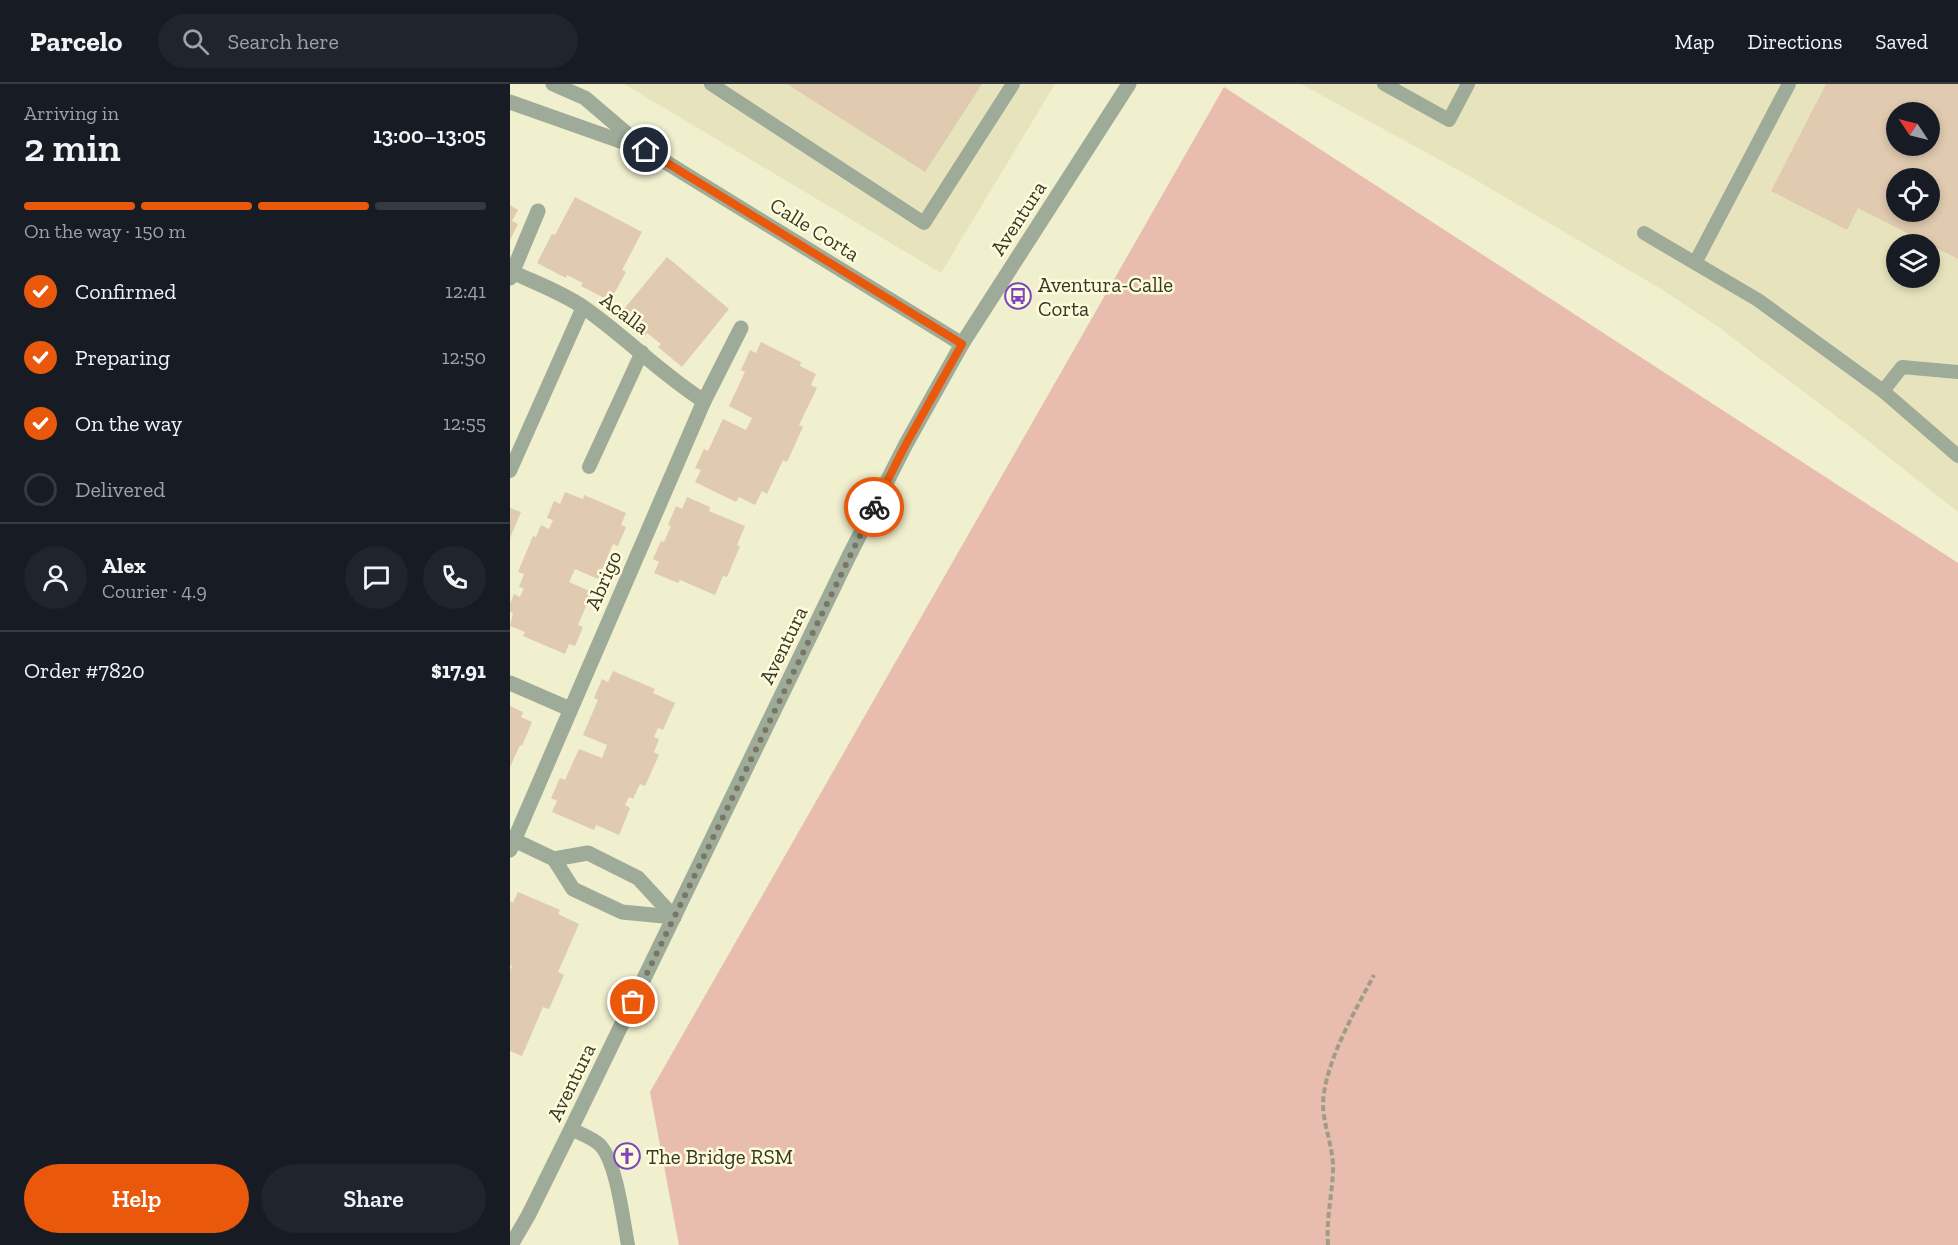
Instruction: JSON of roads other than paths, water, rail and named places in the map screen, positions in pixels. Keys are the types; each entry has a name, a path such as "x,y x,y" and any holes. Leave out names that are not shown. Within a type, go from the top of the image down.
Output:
{"street":[{"name":"Calle Corta","path":"553,84 585,98 646,150 962,344"},
{"name":"Aventura","path":"511,1245 571,1129 854,546 906,444 962,344 1129,84"},
{"name":"Calle Corta","path":"510,102 646,150"},
{"path":"511,275 538,211"},
{"name":"Acalla","path":"511,275 557,292 583,307 642,352 682,387 704,401"},
{"name":"Abrigo","path":"512,845 704,401 741,328"},
{"path":"510,682 570,709"},
{"path":"512,845 554,859 588,853 638,878 674,917"},
{"path":"554,859 573,889 583,894 622,912 674,917"}],"lane":[{"path":"711,84 924,223 1013,84"},
{"path":"1384,84 1449,120 1468,84"},
{"path":"1695,264 1789,84"},
{"path":"1644,233 1758,300 1883,391 1958,456"},
{"path":"510,471 583,307"},
{"path":"589,467 642,352"},
{"path":"1883,391 1902,367 1958,372"},
{"path":"571,1129 601,1146 612,1168 628,1245"}],"place":[{"name":"Aventura-Calle Corta","path":"1018,296"},
{"name":"The Bridge RSM","path":"627,1156"}]}
